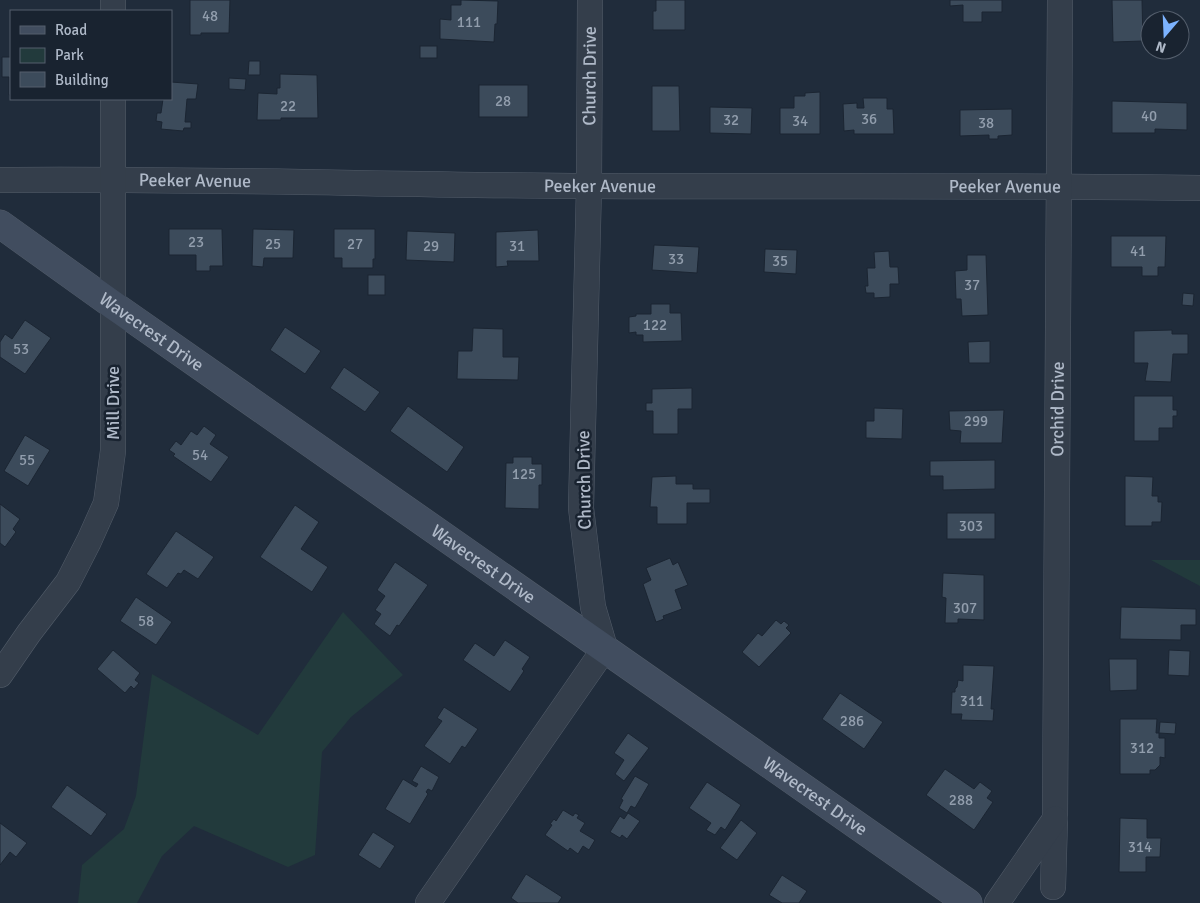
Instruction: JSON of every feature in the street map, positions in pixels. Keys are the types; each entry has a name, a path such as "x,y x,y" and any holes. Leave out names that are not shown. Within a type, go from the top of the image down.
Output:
{"street":[{"name":"Church Drive","path":"590,0 589,186 581,508 593,607 605,648"},
{"name":"Orchid Drive","path":"1053,887 1060,0"},
{"name":"Mill Drive","path":"0,675 68,582 90,541 106,503 113,451 113,100"},
{"name":"Peeker Avenue","path":"0,180 112,179 589,186 1058,186 1200,188"},
{"name":"Wavecrest Drive","path":"0,224 968,903"},
{"path":"428,903 605,648"},
{"path":"998,903 1055,819"}],"green space":[{"path":"1151,560 1200,560 1200,586"},
{"path":"343,612 403,675 351,717 322,752 315,855 288,867 194,826 162,856 137,903 78,903 82,865 124,829 136,796 152,674 258,735"}],"building":[{"path":"190,0 230,0 229,33 190,35"},
{"path":"461,0 498,1 494,42 440,39 440,19 451,20 451,5 461,5"},
{"path":"656,0 685,0 685,30 653,30 653,11 656,11"},
{"path":"950,0 1002,0 1002,12 982,12 982,22 963,22 963,5 950,6"},
{"path":"1112,0 1142,0 1142,10 1140,10 1140,41 1113,42"},
{"path":"420,46 437,46 437,58 420,58"},
{"path":"2,57 10,57 10,95 9,77 2,77"},
{"path":"249,61 260,61 260,75 248,75"},
{"path":"280,74 317,75 318,118 257,120 258,93 277,94 277,88 280,88"},
{"path":"229,78 246,79 245,90 229,89"},
{"path":"172,82 198,84 196,99 187,99 185,122 191,122 191,128 184,128 183,131 161,129 162,122 156,121 157,113 161,113 163,100 172,100"},
{"path":"479,85 528,85 528,117 479,117"},
{"path":"652,86 679,86 680,131 652,131"},
{"path":"820,92 820,134 780,134 780,108 794,108 794,96 805,96 805,93"},
{"path":"863,98 887,98 887,109 893,109 894,134 854,134 854,130 844,131 843,104 857,103 857,108 864,108"},
{"path":"1112,101 1187,103 1187,130 1155,129 1155,133 1112,133"},
{"path":"710,107 752,108 751,134 710,133"},
{"path":"1012,109 1012,135 998,136 998,139 989,139 989,135 960,136 960,110"},
{"path":"169,229 222,229 223,266 210,266 210,271 196,271 196,255 169,255"},
{"path":"253,229 294,230 293,258 264,258 263,267 252,266"},
{"path":"334,229 375,229 375,259 373,259 373,268 342,268 342,258 334,258"},
{"path":"538,230 539,261 507,261 508,266 496,267 496,232"},
{"path":"407,231 455,233 454,262 406,260"},
{"path":"1111,236 1166,236 1165,267 1158,267 1158,276 1142,276 1142,267 1111,267"},
{"path":"654,245 699,247 697,273 652,270"},
{"path":"765,249 797,250 796,274 764,272"},
{"path":"889,251 890,267 898,267 899,284 890,284 890,297 874,298 874,293 866,293 865,286 868,286 867,268 875,268 874,252"},
{"path":"967,255 986,255 988,315 962,316 961,299 956,299 955,271 967,270"},
{"path":"368,275 385,275 385,295 368,295"},
{"path":"1183,293 1194,294 1193,306 1182,305"},
{"path":"651,304 670,304 670,313 681,313 682,341 643,342 643,335 636,335 636,332 629,333 629,317 636,316 636,314 651,314"},
{"path":"25,320 51,338 25,374 0,357 0,342 5,334 12,339"},
{"path":"285,327 321,351 305,374 270,350"},
{"path":"473,328 503,329 503,357 519,357 518,380 457,379 458,351 472,351"},
{"path":"1172,330 1172,334 1188,334 1188,354 1173,354 1171,382 1145,381 1148,363 1134,363 1134,331"},
{"path":"990,341 990,363 969,363 968,342"},
{"path":"344,367 380,392 365,412 330,388"},
{"path":"692,388 692,409 678,409 678,434 653,434 653,411 646,411 646,403 652,403 652,389"},
{"path":"1134,396 1173,396 1173,410 1177,410 1177,416 1173,416 1173,428 1159,428 1159,441 1134,441"},
{"path":"408,406 464,447 447,472 390,431"},
{"path":"874,408 903,409 902,439 866,438 866,421 874,421"},
{"path":"1004,410 1002,443 960,443 961,431 950,430 949,411"},
{"path":"204,426 216,435 210,444 229,457 211,482 173,456 175,454 169,450 176,441 181,445 191,431 197,435"},
{"path":"25,435 50,450 28,486 4,471"},
{"path":"513,457 532,457 532,464 542,464 542,485 539,485 539,509 505,508 506,463 513,463"},
{"path":"995,460 995,489 943,490 943,476 930,476 930,461"},
{"path":"676,476 676,484 693,484 693,489 710,489 710,503 687,503 687,524 657,524 657,507 650,507 652,477"},
{"path":"1125,476 1153,477 1152,496 1158,496 1158,502 1162,502 1161,522 1152,522 1152,526 1125,526"},
{"path":"0,504 20,519 13,529 16,532 5,547 0,543"},
{"path":"295,505 319,522 301,549 328,567 312,592 260,557"},
{"path":"947,513 995,513 995,539 947,539"},
{"path":"176,531 214,557 198,579 184,570 181,574 178,573 167,588 146,574"},
{"path":"670,558 673,565 678,562 688,585 675,590 682,609 663,616 664,619 656,622 643,584 651,580 646,568"},
{"path":"395,562 428,585 390,636 374,624 381,614 375,610 385,596 377,590"},
{"path":"943,573 984,575 984,620 958,619 958,623 945,623 946,598 942,597"},
{"path":"136,597 172,622 156,645 120,621"},
{"path":"1121,607 1196,609 1196,625 1181,625 1181,640 1120,639"},
{"path":"776,620 781,624 784,621 789,625 786,628 791,633 759,667 742,652 758,633 762,636"},
{"path":"505,640 530,657 522,669 524,671 510,692 463,660 475,643 494,656"},
{"path":"113,650 140,673 135,680 139,683 134,689 131,686 125,693 97,669"},
{"path":"1169,650 1190,651 1189,676 1168,675"},
{"path":"1109,659 1137,659 1137,690 1110,691"},
{"path":"963,665 994,666 991,709 994,709 993,721 961,720 962,714 951,714 952,692 955,692 958,680 963,681"},
{"path":"840,693 883,722 864,749 822,719"},
{"path":"444,707 478,729 465,748 462,746 450,764 424,746 442,721 437,718"},
{"path":"1120,719 1157,719 1156,733 1159,733 1159,738 1165,738 1165,758 1160,757 1160,765 1155,770 1150,770 1150,774 1120,774"},
{"path":"1160,722 1176,723 1175,734 1159,733"},
{"path":"628,733 649,748 624,781 615,774 624,760 614,753"},
{"path":"421,766 439,777 432,791 428,789 426,792 428,794 410,824 385,809 403,779 416,787 418,784 412,781"},
{"path":"945,769 974,789 980,782 992,791 987,798 993,802 974,830 926,795"},
{"path":"635,776 649,784 635,808 631,806 627,813 619,808 623,800 621,799"},
{"path":"707,782 741,805 725,830 721,827 715,835 706,830 711,823 689,808"},
{"path":"67,785 107,814 91,836 51,807"},
{"path":"563,810 573,816 575,813 579,815 577,818 585,823 580,831 595,840 589,850 583,846 578,854 570,848 568,851 545,835 552,825 550,824 554,819 556,821"},
{"path":"628,813 640,821 627,839 622,835 620,838 610,832 620,816 624,819"},
{"path":"1120,818 1147,819 1147,838 1161,838 1160,857 1146,857 1146,872 1119,872"},
{"path":"741,820 757,833 737,860 720,848"},
{"path":"0,823 27,843 16,857 10,852 0,865"},
{"path":"373,832 395,846 380,869 358,855"},
{"path":"526,874 562,897 558,903 518,903 511,898"},
{"path":"782,875 807,891 799,903 782,903 769,895"}]}
